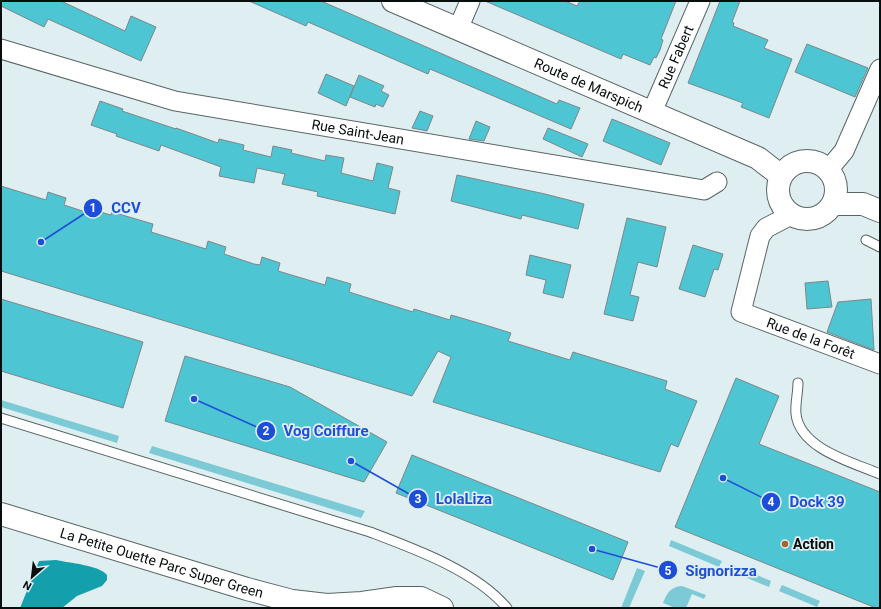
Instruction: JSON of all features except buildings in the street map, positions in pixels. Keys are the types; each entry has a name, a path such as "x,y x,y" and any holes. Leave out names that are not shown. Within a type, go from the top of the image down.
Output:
{"main road":[{"name":"Route de Marspich","path":"393,1 758,158 781,176"},
{"path":"799,162 815,162 828,170 834,178 836,196 833,204 827,212 819,217 805,220 791,215 780,202 778,185 781,176 786,170 799,162"},
{"path":"833,204 863,204 880,211"},
{"name":"La Petite Ouette Parc Super Green","path":"1,514 247,589 292,601 327,605 397,598 421,598 442,608"}],"street":[{"path":"458,29 470,1"},
{"name":"Rue Fabert","path":"652,112 700,1"},
{"name":"Rue Saint-Jean","path":"1,49 176,101 704,190 717,182"},
{"path":"828,170 844,151 880,69"},
{"name":"Rue de la Forêt","path":"791,215 766,228 760,236 741,312 880,364"}],"lane":[{"path":"866,240 880,247"},
{"path":"798,383 796,414 801,430 820,448 880,474"},
{"path":"1,418 355,527 403,544 475,580 499,598 507,608"}],"shaded area":[{"path":"1,400 119,436 117,443 1,407"},
{"path":"152,446 365,511 361,518 149,453"},
{"path":"671,540 722,561 719,567 669,546"},
{"path":"56,560 97,569 107,575 107,580 102,586 77,596 62,608 20,608 39,561"},
{"path":"733,565 771,581 769,587 730,571"},
{"path":"637,568 645,571 629,608 621,608"},
{"path":"782,585 820,601 817,607 779,591"},
{"path":"682,586 706,595 704,599 692,594 686,608 675,608 663,603 666,596 672,589"}],"place":[{"name":"CCV","path":"41,242"},
{"name":"Vog Coiffure","path":"194,399"},
{"name":"LolaLiza","path":"351,461"},
{"name":"Dock 39","path":"723,478"},
{"name":"Action","path":"785,544"},
{"name":"Signorizza","path":"592,549"}]}
